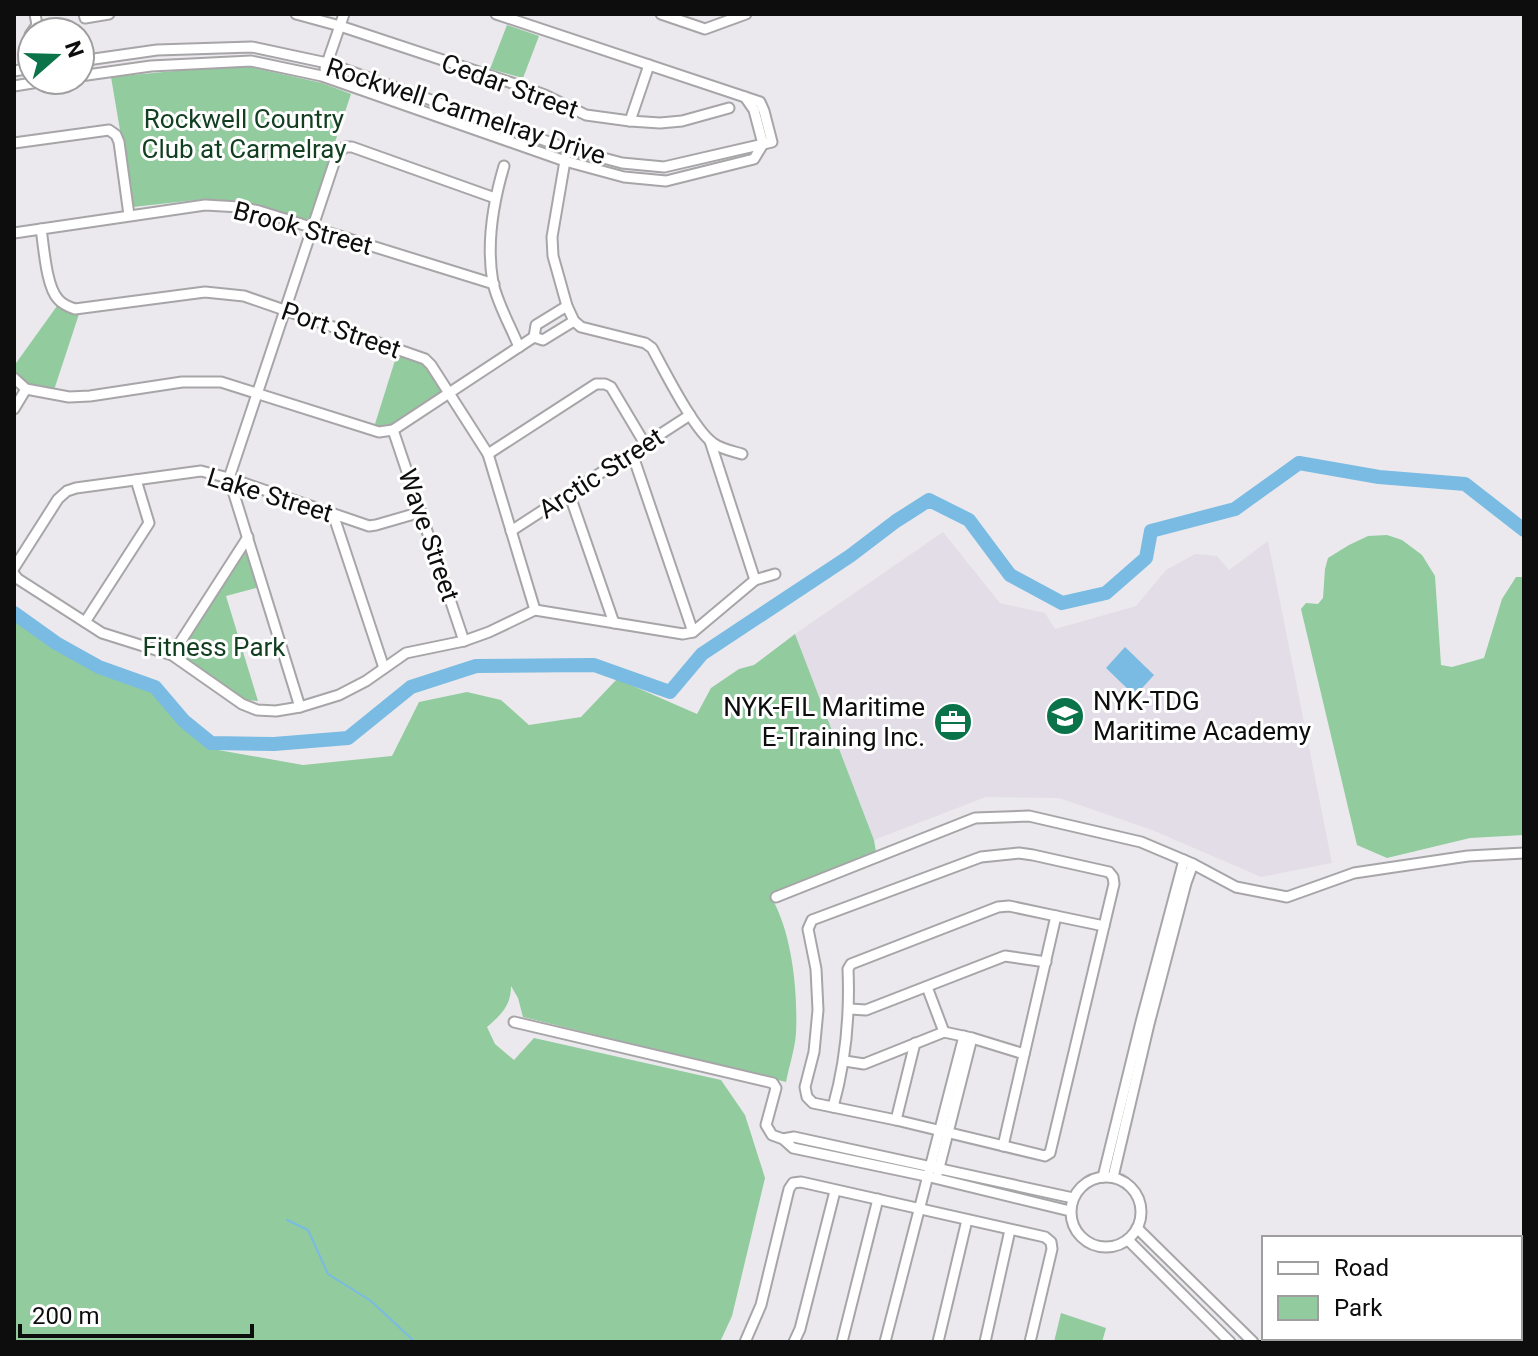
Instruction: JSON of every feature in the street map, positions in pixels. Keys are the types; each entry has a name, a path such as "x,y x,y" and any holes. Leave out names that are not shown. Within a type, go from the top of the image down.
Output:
{"street":[{"path":"84,16 109,14"},
{"name":"Cedar Street","path":"296,14 518,85 586,115 660,123 682,121 729,108"},
{"path":"322,76 344,14"},
{"path":"496,14 760,102 768,143"},
{"path":"661,14 705,29 746,14"},
{"name":"Rockwell Carmelray Drive","path":"96,59 166,49 252,47 327,63 566,148 622,163 664,167 768,143"},
{"name":"Rockwell Carmelray Drive","path":"96,74 151,66 251,61 322,76 565,161 624,177 666,181 754,159 768,143"},
{"path":"630,121 649,65"},
{"path":"14,143 109,130 119,142 129,215"},
{"path":"300,707 229,478 337,154 345,147 352,147 495,198"},
{"path":"566,148 552,237 553,256 567,306 574,321 581,327 645,343 652,348 690,415 710,441 755,580"},
{"path":"504,166 495,198 491,248 494,284 519,347"},
{"name":"Brook Street","path":"14,233 205,205 240,207 494,284"},
{"name":"Port Street","path":"41,229 51,287 57,298 75,309 205,292 244,296 425,359 488,454 535,610"},
{"path":"14,378 26,389 69,397 182,382 221,382 379,432 393,430 534,337 536,325 567,306"},
{"path":"534,337 543,340 574,321"},
{"path":"488,454 596,384 611,387 645,444"},
{"path":"14,409 26,389"},
{"name":"Arctic Street","path":"511,531 690,415"},
{"name":"Wave Street","path":"393,430 464,641"},
{"path":"710,441 742,454"},
{"path":"632,453 693,632"},
{"name":"Lake Street","path":"14,571 58,499 76,488 201,471 369,526 421,512"},
{"path":"85,622 149,523 136,480"},
{"path":"569,493 614,623"},
{"path":"333,514 384,668"},
{"path":"172,655 248,537"},
{"path":"14,571 18,579 102,633 172,655 242,704 257,710 276,711 339,695 406,653 464,641 502,628 535,610 683,634 693,632 755,580 775,574"},
{"path":"776,897 975,818 1029,816 1141,842 1189,862 1236,887 1287,897 1354,873 1468,856 1524,853"},
{"path":"1019,853 1109,872 1114,884 1050,1153 1045,1156 833,1107 813,1103 807,1097 805,1087 814,1052 818,1010 816,969 808,929 812,920 981,857 1019,853"},
{"path":"1108,1177 1189,862"},
{"path":"833,1107 845,1061 850,1009 848,969 851,964 998,907 1009,906 1104,926"},
{"path":"1003,1146 1056,916"},
{"path":"850,1009 866,1010 1005,956 1046,962"},
{"path":"927,987 944,1032"},
{"path":"514,1022 773,1083 776,1088 766,1125 772,1135 793,1148 1073,1198"},
{"path":"845,1061 864,1064 944,1032 1024,1054"},
{"path":"885,1342 919,1208 934,1174 968,1037"},
{"path":"896,1120 915,1043"},
{"path":"934,1174 1070,1211"},
{"path":"1108,1177 1125,1182 1134,1191 1140,1203 1141,1216 1128,1240 1103,1248 1079,1236 1072,1225 1070,1211 1080,1187 1091,1180 1108,1177"},
{"path":"745,1342 761,1305 789,1189 793,1183 801,1182 1045,1237 1051,1242 1052,1249 1030,1342"},
{"path":"794,1342 835,1191"},
{"path":"842,1342 878,1199"},
{"path":"938,1342 967,1220"},
{"path":"1137,1228 1253,1342"},
{"path":"985,1342 1010,1230"},
{"path":"1128,1240 1230,1342"},
{"path":"1195,1306 1206,1296"},
{"path":"1217,1328 1227,1317"}],"shaded area":[{"name":"NYK-TDG Maritime Academy","path":"943,532 1000,603 1045,613 1055,629 1136,606 1166,570 1195,554 1217,556 1229,570 1268,541 1332,863 1261,877 1152,830 1059,798 986,797 874,840 795,634"}],"green space":[{"path":"507,25 539,36 523,78 490,69"},
{"name":"Rockwell Country Club at Carmelray","path":"250,67 322,83 351,94 309,220 244,201 205,199 133,207 111,77"},
{"path":"57,306 79,314 54,390 29,386 14,373 14,366"},
{"path":"397,354 422,362 444,393 381,428 375,424"},
{"path":"1387,535 1402,540 1422,555 1435,576 1441,665 1452,667 1484,658 1502,599 1516,577 1524,577 1524,835 1470,838 1387,858 1357,845 1301,609 1306,603 1318,604 1323,598 1328,558 1368,536"},
{"name":"Fitness Park","path":"247,542 260,587 226,596 258,701 245,700 178,654"},
{"path":"14,613 56,643 99,667 155,687 184,721 218,750 303,765 392,756 419,702 467,692 501,700 529,725 581,717 617,679 697,714 711,688 739,669 754,665 795,634 876,852 770,895 784,926 796,999 796,1033 786,1082 523,1017 511,986 505,1009 487,1027 495,1044 514,1060 534,1038 721,1080 745,1115 765,1178 732,1316 720,1342 14,1342"},
{"path":"1061,1313 1106,1328 1102,1342 1054,1342"}],"water":[{"path":"1125,647 1154,675 1135,696 1106,668"}],"waterway":[{"path":"14,613 56,643 99,667 155,687 184,721 211,743 274,744 348,738 411,687 476,666 594,665 670,692 702,654 929,500 969,520 1010,575 1062,603 1106,593 1146,558 1151,531 1235,509 1299,463 1379,477 1465,484 1524,530"},
{"path":"287,1220 308,1230 328,1274 371,1301 415,1342"}],"place":[{"name":"NYK-TDG Maritime Academy","path":"1065,716"},
{"name":"NYK-FIL Maritime E-Training Inc.","path":"953,722"}]}
